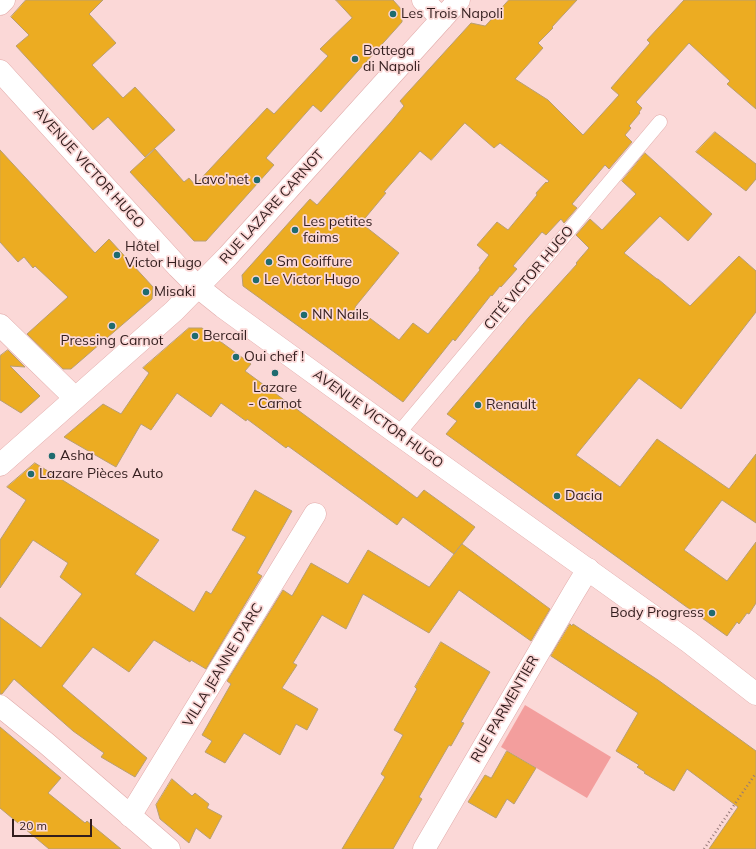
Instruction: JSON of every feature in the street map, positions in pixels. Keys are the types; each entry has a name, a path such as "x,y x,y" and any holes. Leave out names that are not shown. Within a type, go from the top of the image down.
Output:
{"street":[{"path":"0,4 4,0"},
{"path":"423,0 442,19"},
{"name":"RUE LAZARE CARNOT","path":"0,464 164,321 198,287 228,256 459,0"},
{"name":"AVENUE VICTOR HUGO","path":"0,71 178,267 198,287 223,307 398,434 690,642 756,694"},
{"path":"0,325 75,398"},
{"name":"VILLA JEANNE D'ARC","path":"130,816 315,514"},
{"name":"RUE PARMENTIER","path":"424,849 588,569"},
{"path":"0,706 46,743 169,849"}],"lane":[{"name":"CITÉ VICTOR HUGO","path":"398,434 660,122"}],"path":[{"path":"704,849 756,773"}],"shaded area":[{"path":"525,705 611,757 587,798 501,747"}],"building":[{"path":"26,0 103,0 89,14 116,43 92,65 123,98 135,87 175,130 145,157 108,117 93,130 16,46 29,35 11,17"},
{"path":"336,0 393,0 402,10 402,22 321,112 313,105 266,158 274,165 206,241 194,241 130,172 155,149 184,182 189,178 195,185 267,108 274,114 328,56 320,49 352,18"},
{"path":"509,0 577,0 538,43 543,48 515,79 548,100 583,135 619,95 611,88 650,43 647,40 684,0 756,0 756,109 727,84 730,81 689,43 636,102 642,108 639,112 640,113 629,126 631,128 625,135 632,142 609,169 605,165 572,204 577,208 564,223 561,219 546,235 542,232 513,266 517,269 492,296 491,295 455,341 453,339 403,402 243,286 242,275 310,199 317,205 404,106 400,101 471,23 485,26","holes":["465,123 494,148 500,143 549,181 547,183 546,182 536,193 537,195 508,230 497,222 477,245 489,255 479,268 480,270 428,334 413,323 399,340 355,307 399,253 361,223 386,193 384,192 420,151 431,160"]},
{"path":"715,132 756,164 756,179 746,191 696,152"},
{"path":"0,150 95,253 109,239 153,287 152,299 71,369 63,369 27,334 68,297 35,266 33,268 24,257 18,262 0,242"},
{"path":"645,153 712,214 688,241 660,216 624,253 690,306 739,256 756,271 756,312 681,409 639,378 576,455 620,487 657,439 729,489 756,454 756,523 722,500 684,550 727,581 756,542 756,603 749,614 747,613 739,624 737,622 727,636 446,434 457,421 447,414 529,317 577,264 576,263 589,248 576,235 590,219 602,230 636,194 622,181"},
{"path":"189,328 202,328 251,364 245,371 417,498 424,490 475,527 454,554 403,517 397,525 288,446 286,448 247,419 246,421 221,403 211,417 177,393 151,430 141,424 116,467 64,437 103,404 121,414 149,373 143,368"},
{"path":"8,350 25,367 10,366 40,396 21,413 0,400 0,356"},
{"path":"35,463 159,540 135,574 194,612 206,591 211,594 246,537 232,530 255,490 292,511 257,573 262,576 206,669 191,660 190,662 154,640 129,672 93,647 62,686 147,758 135,777 101,757 104,753 73,731 14,679 2,694 0,694 0,617 41,648 82,594 60,577 68,563 33,540 0,588 0,540 26,500 7,487"},
{"path":"462,544 550,609 531,641 459,590 429,633 363,594 346,629 322,615 293,663 297,665 282,688 318,709 307,730 296,724 280,755 244,733 225,763 205,752 212,741 202,735 231,684 227,681 283,590 292,596 311,563 348,584 368,550 429,587"},
{"path":"570,624 572,626 573,624 658,680 756,751 756,849 709,849 738,807 687,769 674,791 644,773 645,772 637,767 639,765 616,751 638,713 551,656"},
{"path":"441,642 490,672 461,722 464,723 451,746 449,745 419,797 422,799 393,849 342,849 385,777 381,774 403,735 394,730 417,689 415,687"},
{"path":"0,727 61,778 48,793 85,823 87,821 121,849 49,849 0,808"},
{"path":"507,751 536,768 514,804 507,799 496,818 468,802 485,775 491,778"},
{"path":"172,779 192,796 195,793 209,804 207,808 222,816 210,839 196,828 189,843 160,819 156,805"}],"place":[{"name":"Les Trois Napoli","path":"393,14"},
{"name":"Bottega di Napoli","path":"355,59"},
{"name":"Lavo'net","path":"257,180"},
{"name":"Les petites faims","path":"295,230"},
{"name":"Hôtel Victor Hugo","path":"117,255"},
{"name":"Sm Coiffure","path":"269,262"},
{"name":"Le Victor Hugo","path":"256,280"},
{"name":"Misaki","path":"146,292"},
{"name":"NN Nails","path":"304,315"},
{"name":"Pressing Carnot","path":"112,326"},
{"name":"Bercail","path":"195,336"},
{"name":"Oui chef !","path":"236,357"},
{"name":"Lazare - Carnot","path":"275,373"},
{"name":"Renault","path":"478,405"},
{"name":"Asha","path":"52,456"},
{"name":"Lazare Pièces Auto","path":"31,474"},
{"name":"Dacia","path":"557,496"},
{"name":"Body Progress","path":"712,613"}]}
